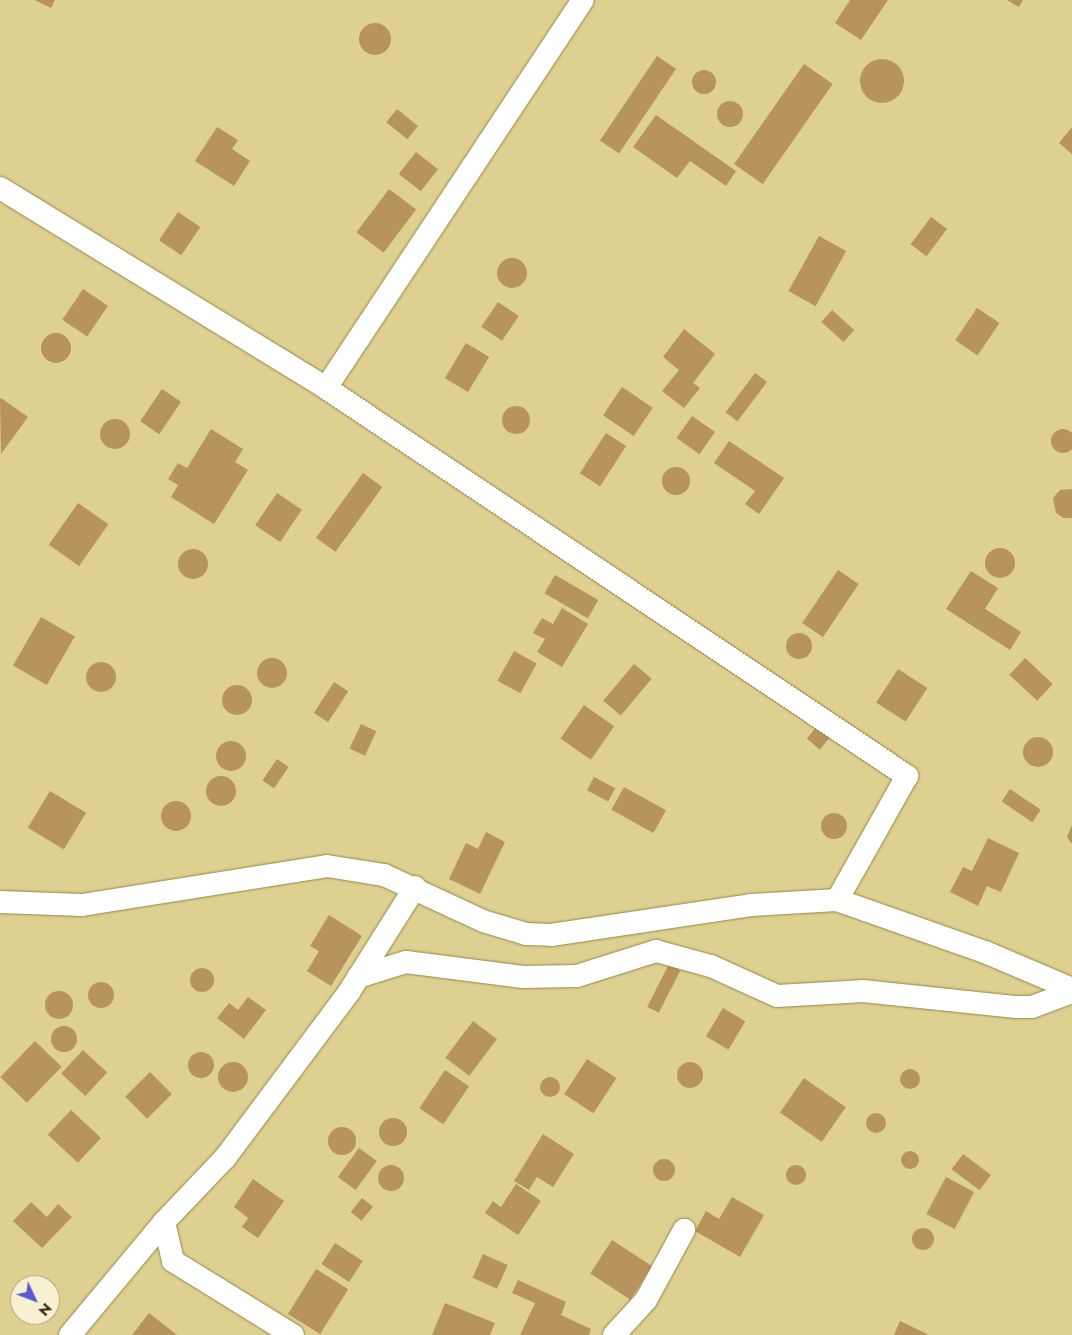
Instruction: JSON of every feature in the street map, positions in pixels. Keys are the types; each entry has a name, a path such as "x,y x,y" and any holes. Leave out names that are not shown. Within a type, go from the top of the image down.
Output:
{"street":[{"path":"326,388 583,0"},
{"path":"0,188 326,388 907,776 837,900"},
{"path":"0,902 82,905 327,866 384,875 415,887 483,921 526,934 551,935 750,905 837,900 985,952 1072,991"},
{"path":"77,1331 164,1222 225,1158 358,977 415,887"},
{"path":"358,977 406,962 523,977 577,976 656,951 711,966 777,996 863,990 1016,1007 1032,1006 1072,991"},
{"path":"164,1222 173,1261 292,1335"},
{"path":"614,1335 646,1300 684,1230"}],"building":[{"path":"35,0 55,0 51,8"},
{"path":"850,0 888,0 861,40 835,23"},
{"path":"1007,0 1023,0 1019,7"},
{"path":"375,23 381,24 386,28 390,33 390,45 386,50 381,54 375,55 369,54 364,50 360,45 359,39 360,33 364,28 369,24"},
{"path":"657,56 676,69 619,153 600,141"},
{"path":"878,59 886,59 898,65 904,81 898,97 886,103 878,103 866,97 860,85 860,77 866,65"},
{"path":"804,64 833,84 763,184 734,164"},
{"path":"704,70 712,74 716,82 712,90 704,94 696,90 692,82 696,74"},
{"path":"730,101 739,105 743,114 739,123 730,127 721,123 717,114 721,105"},
{"path":"397,109 418,126 407,139 386,122"},
{"path":"656,115 736,171 726,186 690,161 677,178 633,147"},
{"path":"217,127 238,140 232,149 250,161 234,186 195,161"},
{"path":"1072,127 1072,154 1059,143"},
{"path":"416,152 438,169 421,191 399,174"},
{"path":"389,189 416,209 384,253 357,232"},
{"path":"178,212 200,227 181,255 159,240"},
{"path":"931,217 947,229 927,256 911,244"},
{"path":"819,236 846,251 816,306 788,291"},
{"path":"512,258 522,263 527,273 522,283 512,288 502,283 497,273 502,263"},
{"path":"83,289 108,306 87,336 62,320"},
{"path":"498,302 519,316 502,341 481,327"},
{"path":"977,308 999,323 978,355 955,340"},
{"path":"832,310 854,330 844,342 821,322"},
{"path":"684,329 715,354 693,383 700,388 684,408 662,391 679,370 663,357"},
{"path":"56,333 67,337 71,348 67,359 56,363 45,359 41,348 45,337"},
{"path":"466,343 489,357 468,392 445,378"},
{"path":"755,373 767,382 737,421 726,412"},
{"path":"622,387 653,408 634,436 603,415"},
{"path":"162,389 181,402 159,434 140,421"},
{"path":"0,399 28,417 1,454"},
{"path":"516,406 526,410 530,420 526,430 516,434 506,430 502,420 506,410"},
{"path":"692,416 715,432 699,454 677,438"},
{"path":"115,419 126,423 130,434 126,445 115,449 104,445 100,434 104,423"},
{"path":"211,429 243,449 235,462 248,470 214,524 171,497 178,485 168,479 178,463 187,468"},
{"path":"1063,429 1072,432 1075,441 1072,450 1063,453 1054,450 1051,441 1054,432"},
{"path":"606,433 626,446 600,486 580,473"},
{"path":"729,441 784,478 759,514 745,504 755,491 714,463"},
{"path":"676,467 686,471 690,481 686,491 676,495 666,491 662,481 666,471"},
{"path":"363,473 382,487 335,552 316,538"},
{"path":"1072,489 1072,518 1064,518 1056,513 1053,498 1060,490"},
{"path":"277,493 302,510 280,542 255,525"},
{"path":"78,503 108,524 79,566 49,545"},
{"path":"1000,548 1006,549 1014,557 1014,569 1006,577 1000,578 994,577 986,569 985,563 986,557 994,549"},
{"path":"193,549 204,553 208,564 204,575 193,579 182,575 178,564 182,553"},
{"path":"838,570 859,584 823,637 802,623"},
{"path":"971,571 998,588 985,609 1021,632 1010,650 946,609"},
{"path":"555,575 598,600 588,618 544,593"},
{"path":"562,608 588,624 562,667 537,652 545,639 533,633 542,618 553,624"},
{"path":"41,617 75,636 47,685 13,665"},
{"path":"799,633 808,637 812,646 808,655 799,659 790,655 786,646 790,637"},
{"path":"514,651 537,664 520,693 498,681"},
{"path":"272,658 283,662 287,673 283,684 272,688 261,684 257,673 261,662"},
{"path":"1025,658 1053,684 1037,701 1009,675"},
{"path":"101,662 112,666 116,677 112,688 101,692 90,688 86,677 90,666"},
{"path":"634,664 652,679 621,716 603,701"},
{"path":"898,669 927,688 906,722 876,703"},
{"path":"334,682 348,691 328,722 314,713"},
{"path":"237,685 248,689 252,700 248,711 237,715 226,711 222,700 226,689"},
{"path":"584,705 614,726 591,760 560,739"},
{"path":"361,724 376,731 365,756 350,748"},
{"path":"819,724 832,735 820,749 807,739"},
{"path":"1038,737 1049,741 1053,752 1049,763 1038,767 1027,763 1023,752 1027,741"},
{"path":"231,741 242,745 246,756 242,767 231,771 220,767 216,756 220,745"},
{"path":"277,759 289,767 274,788 262,781"},
{"path":"221,776 232,780 236,791 232,802 221,806 210,802 206,791 210,780"},
{"path":"594,777 615,788 608,802 587,790"},
{"path":"624,787 666,810 653,833 611,810"},
{"path":"1010,789 1041,810 1032,822 1002,801"},
{"path":"50,791 86,813 64,849 28,828"},
{"path":"176,801 187,805 191,816 187,827 176,831 165,827 161,816 165,805"},
{"path":"834,813 843,817 847,826 843,835 834,839 825,835 821,826 825,817"},
{"path":"1072,825 1072,844 1067,837"},
{"path":"486,832 505,842 480,894 449,879 466,843 478,849"},
{"path":"988,838 1019,853 1001,892 987,886 978,906 950,892 963,867 972,871"},
{"path":"329,915 362,936 331,986 307,971 319,951 310,946"},
{"path":"669,964 681,970 659,1013 647,1007"},
{"path":"202,968 211,971 214,980 211,989 202,992 193,989 190,980 193,971"},
{"path":"101,982 110,986 114,995 110,1004 101,1008 92,1004 88,995 92,986"},
{"path":"59,991 69,995 73,1005 69,1015 59,1019 49,1015 45,1005 49,995"},
{"path":"248,997 266,1010 244,1039 217,1018 229,1003 238,1010"},
{"path":"723,1008 745,1021 728,1050 706,1036"},
{"path":"473,1021 497,1039 469,1076 445,1058"},
{"path":"64,1026 73,1030 77,1039 73,1048 64,1052 55,1048 51,1039 55,1030"},
{"path":"35,1041 62,1067 27,1103 0,1077"},
{"path":"83,1050 107,1073 85,1096 61,1073"},
{"path":"201,1052 210,1056 214,1065 210,1074 201,1078 192,1074 188,1065 192,1056"},
{"path":"587,1059 616,1078 593,1113 564,1094"},
{"path":"233,1062 243,1067 248,1077 243,1087 233,1092 223,1087 218,1077 223,1067"},
{"path":"690,1062 699,1066 703,1075 699,1084 690,1088 681,1084 677,1075 681,1066"},
{"path":"910,1069 917,1072 920,1079 917,1086 910,1089 903,1086 900,1079 903,1072"},
{"path":"445,1070 469,1086 443,1124 419,1108"},
{"path":"150,1072 172,1094 147,1119 125,1097"},
{"path":"550,1077 557,1080 560,1087 557,1094 550,1097 543,1094 540,1087 543,1080"},
{"path":"804,1078 846,1107 822,1142 780,1112"},
{"path":"71,1110 101,1138 78,1163 48,1135"},
{"path":"876,1113 883,1116 886,1123 883,1130 876,1133 869,1130 866,1123 869,1116"},
{"path":"393,1118 403,1122 407,1132 403,1142 393,1146 383,1142 379,1132 383,1122"},
{"path":"342,1127 352,1131 356,1141 352,1151 342,1155 332,1151 328,1141 332,1131"},
{"path":"543,1134 574,1154 553,1187 537,1177 529,1190 514,1181"},
{"path":"359,1148 377,1161 356,1190 338,1177"},
{"path":"906,1151 914,1151 919,1156 917,1167 906,1169 901,1164 901,1156"},
{"path":"963,1154 991,1175 980,1190 952,1169"},
{"path":"664,1159 672,1162 675,1170 672,1178 664,1181 656,1178 653,1170 656,1162"},
{"path":"391,1165 401,1168 404,1178 401,1188 391,1191 381,1188 378,1178 381,1168"},
{"path":"796,1165 803,1168 806,1175 803,1182 796,1185 789,1182 786,1175 789,1168"},
{"path":"946,1177 974,1192 955,1229 926,1214"},
{"path":"253,1179 284,1201 258,1238 242,1227 248,1218 234,1207"},
{"path":"516,1184 541,1201 518,1235 485,1213 493,1201 501,1207"},
{"path":"732,1197 764,1215 740,1257 695,1231 706,1211 719,1219"},
{"path":"362,1198 373,1207 362,1221 351,1212"},
{"path":"31,1202 47,1217 58,1204 72,1217 42,1248 13,1221"},
{"path":"919,1228 927,1228 934,1235 934,1243 927,1250 919,1250 912,1243 912,1235"},
{"path":"612,1240 652,1266 630,1300 590,1274"},
{"path":"335,1243 363,1261 349,1282 321,1264"},
{"path":"483,1254 508,1265 497,1289 472,1278"},
{"path":"316,1269 348,1289 320,1334 288,1314"},
{"path":"518,1280 566,1302 561,1315 591,1329 589,1335 520,1335 535,1303 512,1293"},
{"path":"445,1303 495,1323 490,1335 432,1335"},
{"path":"149,1313 177,1335 132,1335"},
{"path":"900,1321 929,1335 894,1335"}]}
